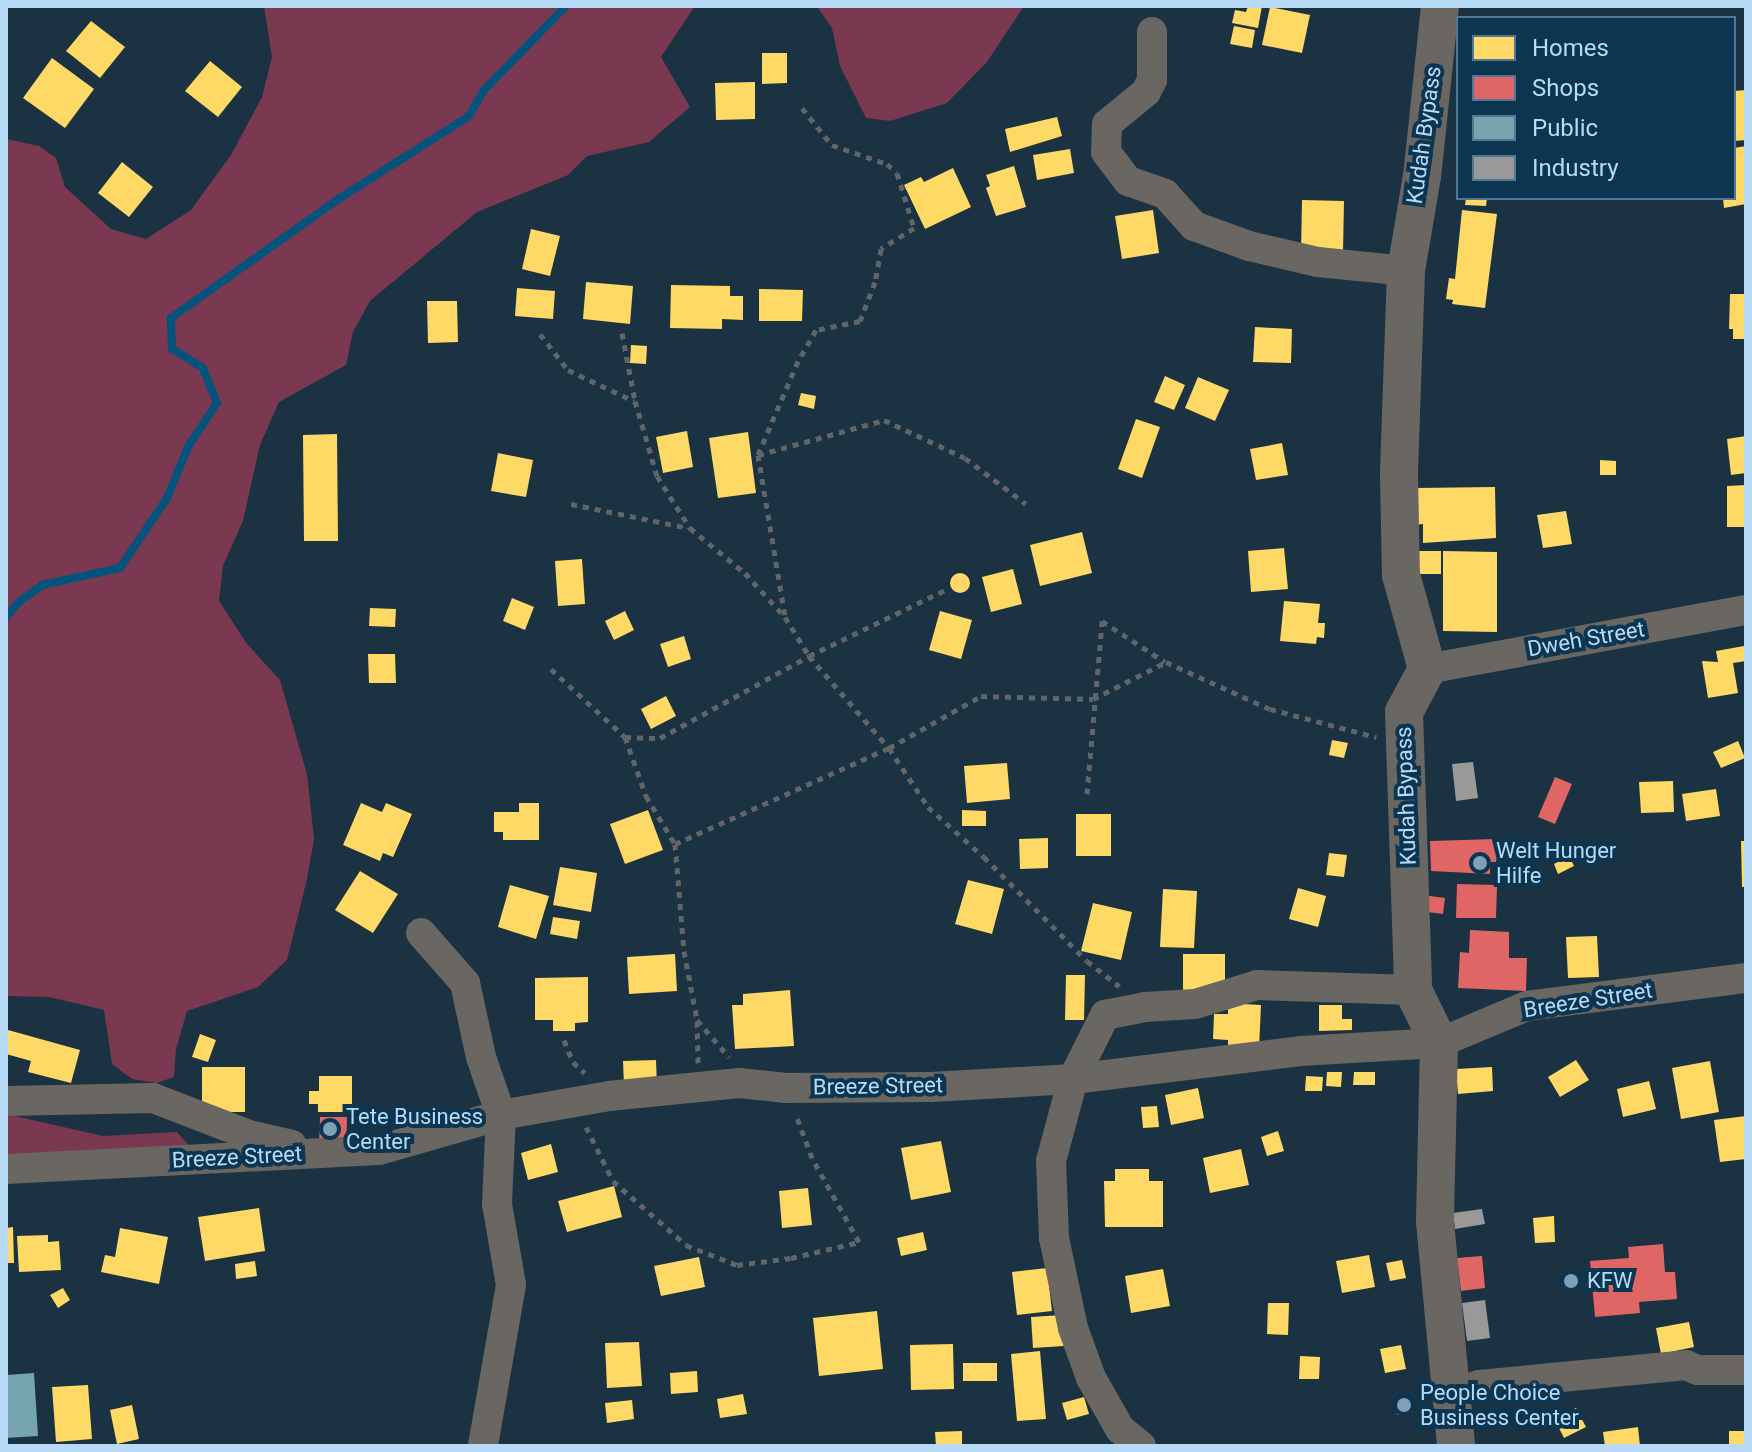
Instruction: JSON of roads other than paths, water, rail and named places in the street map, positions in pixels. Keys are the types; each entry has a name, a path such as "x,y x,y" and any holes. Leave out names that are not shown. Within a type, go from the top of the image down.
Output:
{"street":[{"name":"Kudah Bypass","path":"1440,6 1422,176 1406,271 1400,459 1401,575 1427,669 1404,712 1413,990 1439,1043 1435,1222 1456,1446"},
{"path":"1152,32 1152,80 1146,92 1107,124 1106,152 1128,181 1165,194 1194,226 1249,246 1318,262 1406,271"},
{"name":"Dweh Street","path":"1427,669 1746,610"},
{"path":"421,933 465,983 481,1057 501,1115 497,1204 511,1285 483,1446"},
{"name":"Breeze Street","path":"6,1169 379,1150 501,1115 739,1083 786,1088 931,1087 1073,1079 1300,1051 1439,1043 1527,1006 1746,978"},
{"path":"1141,1446 1120,1429 1091,1378 1073,1328 1054,1238 1051,1161 1073,1079 1105,1015 1145,1007 1195,1004 1257,985 1413,990"},
{"path":"6,1101 153,1098 249,1135 331,1153"},
{"path":"1453,1393 1479,1385 1686,1365 1697,1370 1746,1370"}],"waterway":[{"path":"6,617 19,602 42,585 120,568 167,498 189,445 217,403 203,368 172,349 171,318 337,200 468,117 484,90 566,6"}],"place":[{"name":"Welt Hunger Hilfe","path":"1480,863"},
{"name":"Tete Business Center","path":"330,1129"},
{"name":"KFW","path":"1571,1281"},
{"name":"People Choice Business Center","path":"1404,1405"}]}
